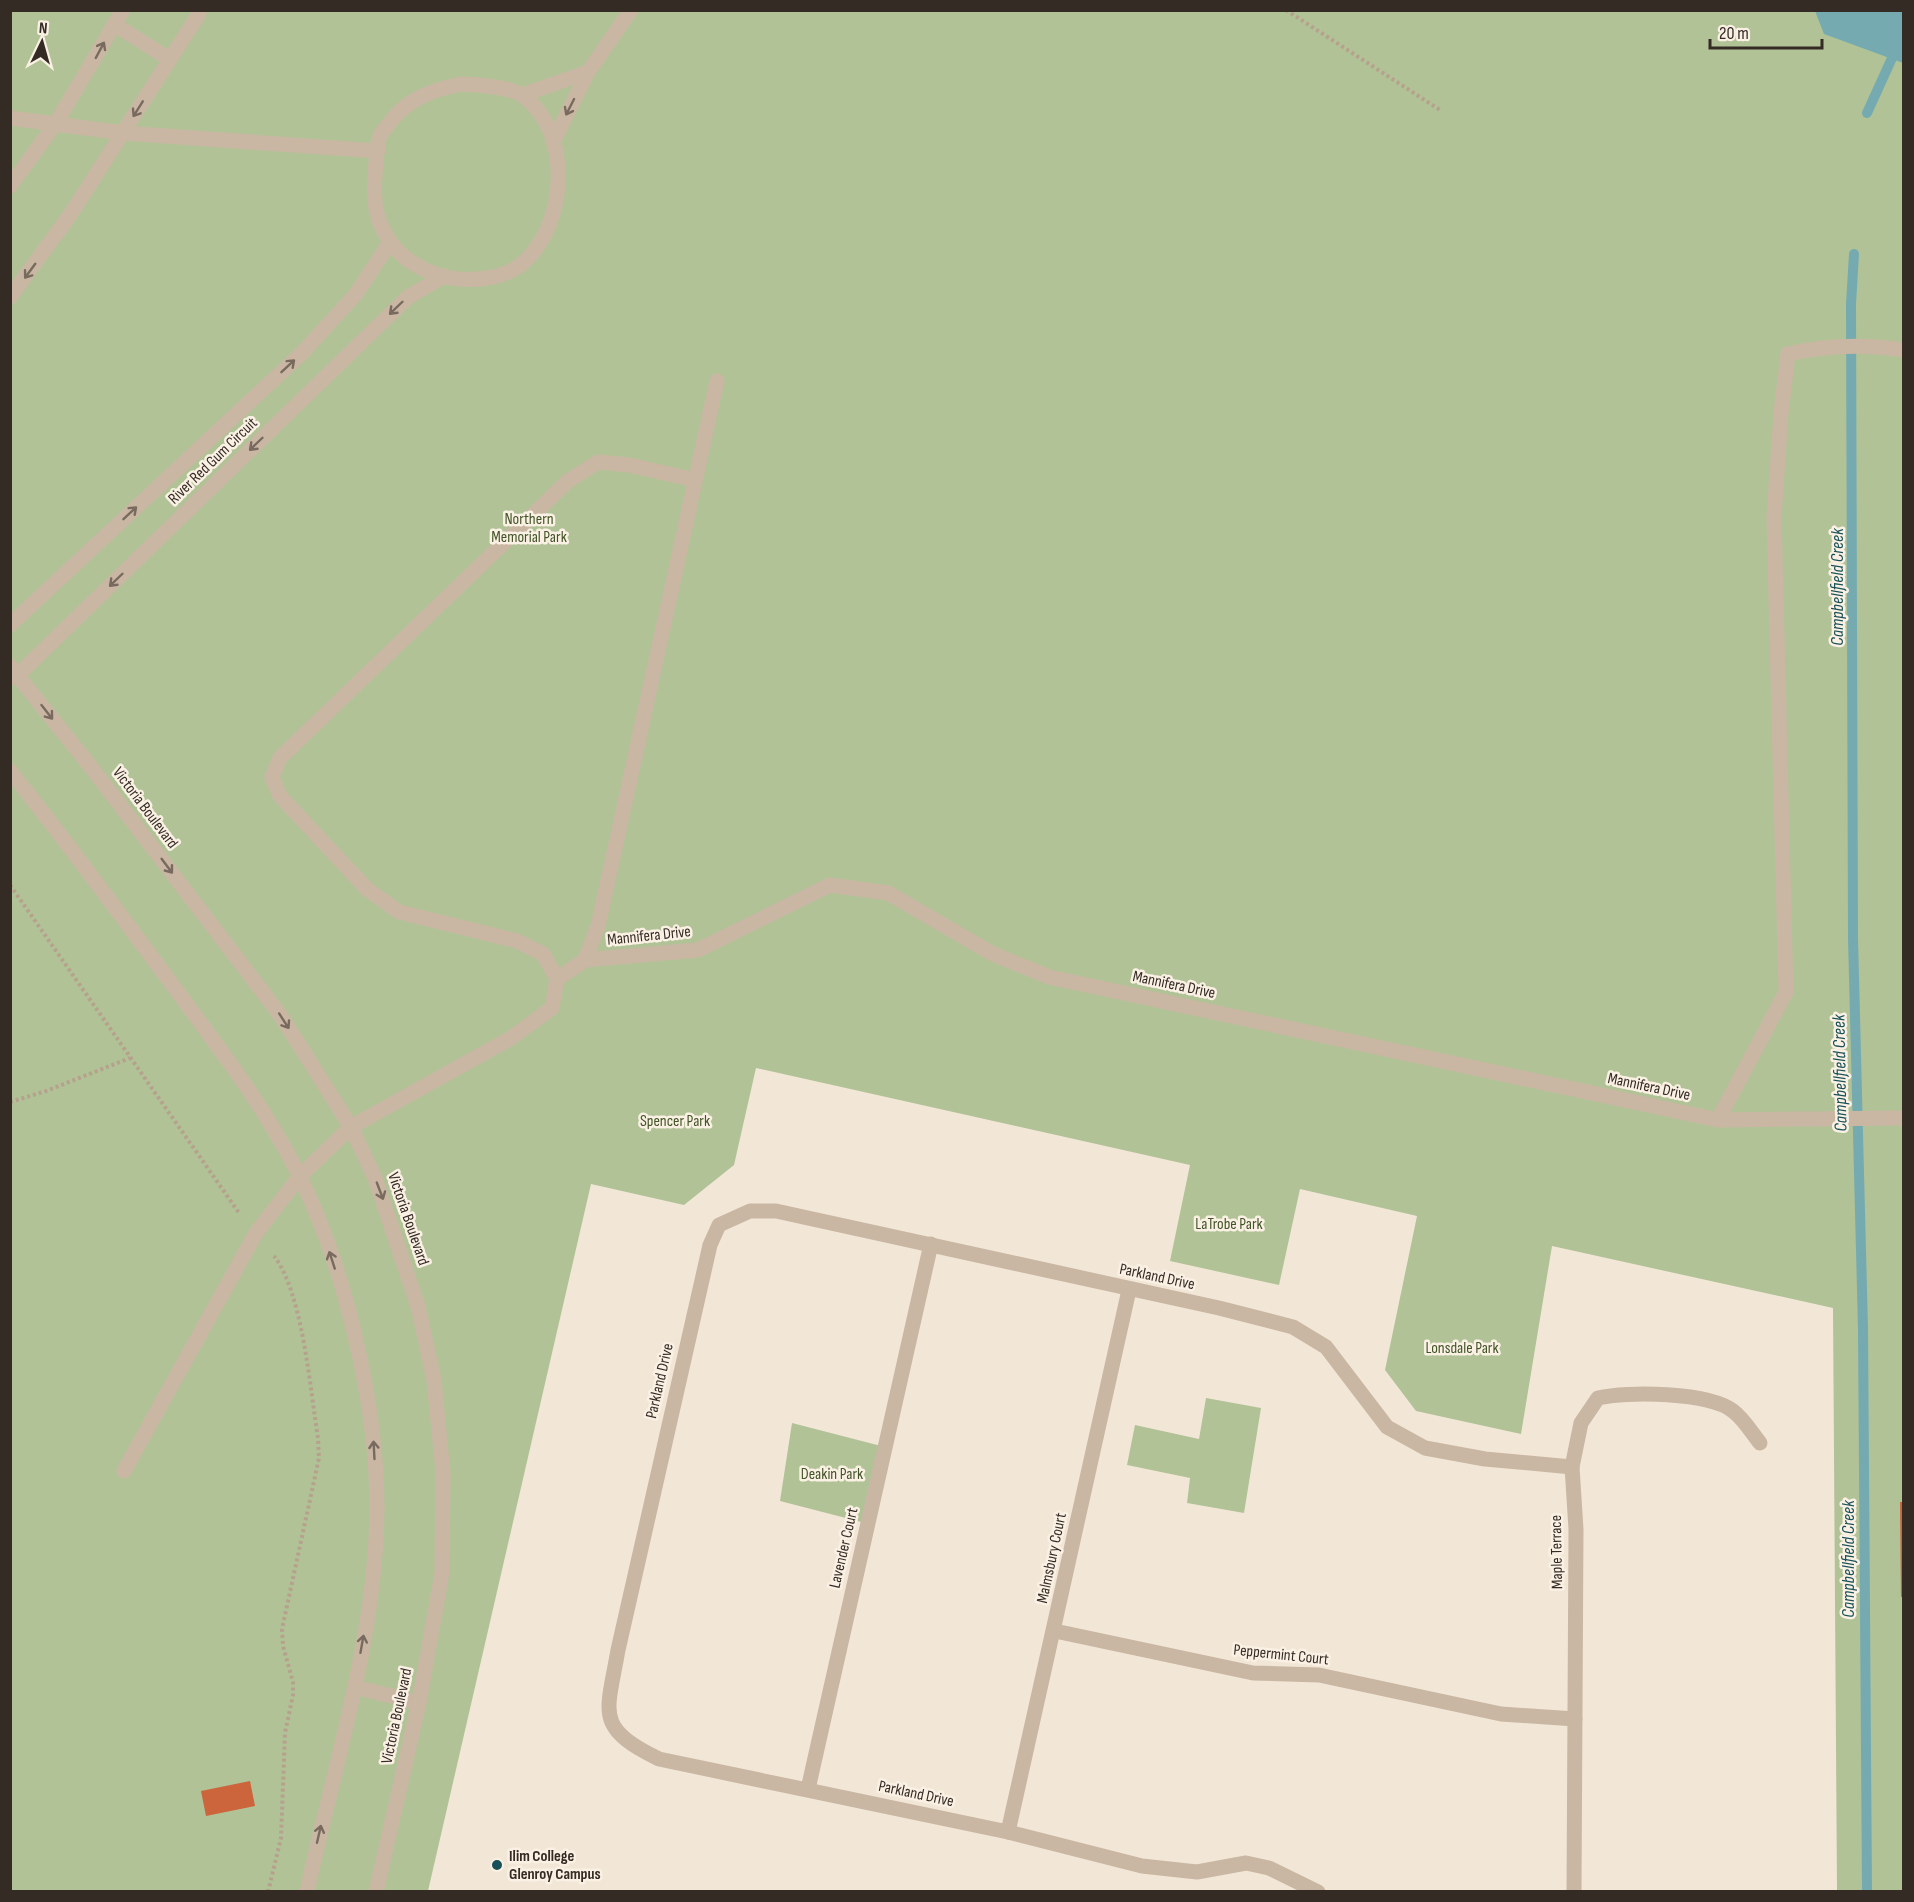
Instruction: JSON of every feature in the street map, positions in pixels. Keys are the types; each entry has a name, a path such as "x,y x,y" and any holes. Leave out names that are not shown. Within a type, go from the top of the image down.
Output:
{"lane":[{"path":"10,186 56,123 123,10"},
{"path":"553,142 588,72 631,10"},
{"path":"10,297 70,215 199,14"},
{"path":"114,24 169,59"},
{"path":"522,95 588,72"},
{"path":"461,84 493,87 522,95 546,122 556,152 558,179 553,215 540,241 523,264 493,278 460,280 428,273 400,255 380,229 373,198 380,135 400,109 428,91 461,84"},
{"path":"10,118 123,133 378,151"},
{"name":"River Red Gum Circuit","path":"10,625 303,352 356,294 390,242"},
{"name":"River Red Gum Circuit","path":"13,673 408,297 444,276"},
{"path":"1718,1120 1786,992 1774,517 1780,413 1788,354 1826,347 1878,346 1904,350"},
{"path":"557,979 585,960 598,926 717,381"},
{"path":"124,1471 255,1233 300,1176 351,1127 512,1038 552,1008 557,979 543,954 518,941 399,912 367,889 280,796 272,777 280,758 568,481 597,462 629,465 695,480"},
{"name":"Victoria Boulevard","path":"13,673 281,1016 351,1127 375,1178 418,1306 434,1380 443,1472 442,1573 419,1703 376,1892"},
{"path":"10,771 51,821 236,1071 300,1176 332,1257 360,1358 373,1441 377,1510 369,1601 355,1687 307,1892"},
{"name":"Mannifera Drive","path":"585,960 698,950 830,885 888,893 993,954 1049,977 1718,1120 1904,1118"},
{"name":"Parkland Drive","path":"1318,1892 1269,1868 1254,1864 1245,1863 1197,1872 1142,1866 1008,1832 659,1759 628,1744 612,1726 608,1710 618,1650 710,1245 719,1225 750,1211 776,1212 1219,1308 1293,1327 1326,1347 1387,1427 1425,1448 1485,1459 1572,1467"},
{"name":"Lavender Court","path":"808,1789 931,1244"},
{"name":"Malmsbury Court","path":"1008,1832 1055,1631 1129,1290"},
{"name":"Maple Terrace","path":"1574,1892 1576,1530 1572,1467 1581,1423 1598,1398 1618,1393 1700,1398 1733,1410 1760,1443"},
{"name":"Peppermint Court","path":"1055,1631 1253,1673 1319,1675 1501,1714 1575,1719"},
{"path":"355,1687 419,1703"}],"path":[{"path":"1286,10 1440,110"},
{"path":"10,885 227,1198 279,1263 295,1306 318,1438 319,1458 282,1629 283,1646 293,1682 293,1695 285,1733 280,1838 268,1892"},
{"path":"10,1102 130,1058"}],"green space":[{"name":"Northern Memorial Park","path":"11,11 1903,11 1903,1891 1837,1891 1833,1308 1552,1246 1521,1434 1416,1411 1385,1370 1417,1216 1300,1189 1279,1285 1170,1261 1190,1165 756,1068 734,1165 684,1205 591,1184 428,1891 11,1892"},
{"path":"1206,1398 1261,1408 1244,1513 1187,1503 1190,1478 1127,1465 1135,1425 1199,1439"},
{"name":"Deakin Park","path":"792,1423 885,1447 869,1524 780,1501"}],"water":[{"path":"1815,11 1903,11 1903,63 1824,34"}],"building":[{"path":"1900,1502 1904,1502 1904,1597 1901,1597"},
{"path":"250,1781 255,1806 206,1816 201,1791"}],"waterway":[{"name":"Campbellfield Creek","path":"1867,113 1892,58 1891,44"},
{"name":"Campbellfield Creek","path":"1854,254 1851,304 1853,938 1863,1329 1867,1892"}],"place":[{"name":"Ilim College Glenroy Campus","path":"497,1865"}],"park label":[{"name":"Spencer Park","path":"675,1121"},
{"name":"LaTrobe Park","path":"1229,1224"},
{"name":"Lonsdale Park","path":"1462,1348"}]}
